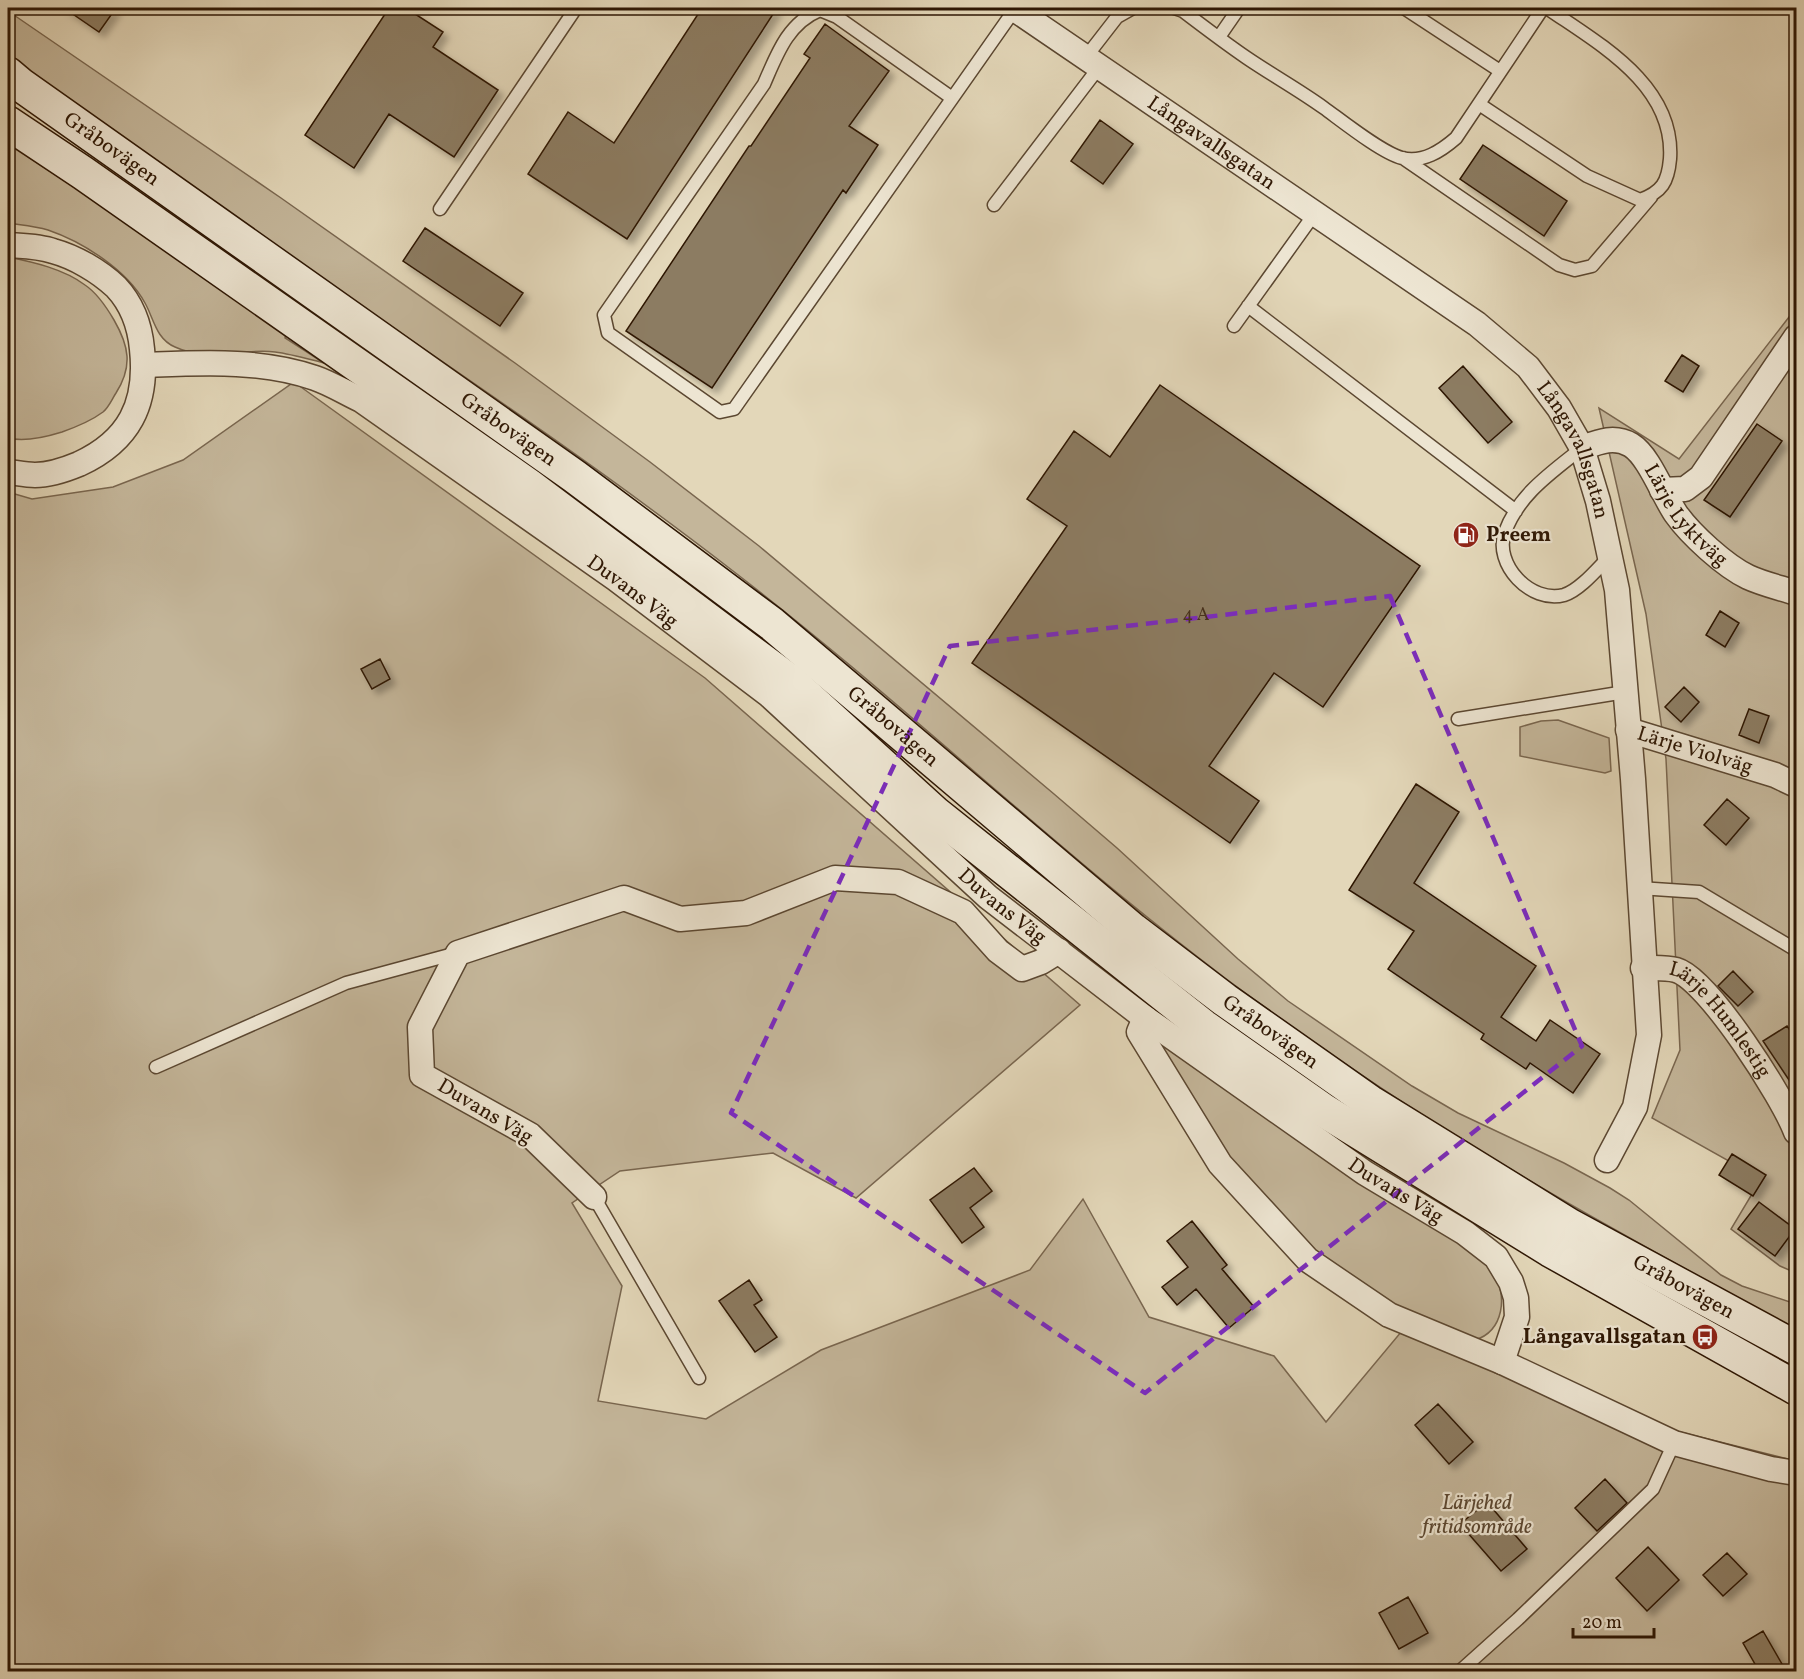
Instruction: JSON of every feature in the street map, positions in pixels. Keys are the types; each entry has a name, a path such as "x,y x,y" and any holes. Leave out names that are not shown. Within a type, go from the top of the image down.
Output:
{"main road":[{"name":"Gråbovägen","path":"8,74 574,476 772,624 1133,930 1235,1007 1370,1102 1569,1226 1797,1348"},
{"name":"Gråbovägen","path":"8,123 528,485 781,675 935,813 1203,1026 1323,1110 1550,1250 1797,1388"}],"street":[{"name":"Långavallsgatan","path":"1014,8 1477,324 1528,367 1559,408 1582,448 1598,501 1617,590 1649,1035 1635,1107 1607,1160"},
{"path":"8,245 52,250 80,262 105,278 131,306 141,342 144,365 142,391 136,410 127,428 114,443 96,456 70,468 37,475 8,472"},
{"path":"1662,490 1685,489 1701,477 1797,337"},
{"name":"Duvans Väg","path":"144,365 213,362 264,367 315,378 361,400 616,579 769,695 988,897 1145,1018 1365,1173 1465,1233 1496,1257 1511,1282 1516,1298 1517,1317 1502,1362"},
{"name":"Lärje Lyktväg","path":"1582,448 1604,440 1618,440 1632,445 1650,467 1677,514 1706,547 1748,577 1797,593"},
{"name":"Lärje Violväg","path":"1628,730 1775,775 1797,785"},
{"name":"Duvans Väg","path":"594,1197 530,1135 422,1075 420,1027 458,953 624,898 680,919 746,913 835,878 898,882 963,912 998,951 1022,969 1041,962 1059,951"},
{"name":"Lärje Humlestig","path":"1643,968 1677,970 1696,984 1732,1024 1763,1072 1797,1132"},
{"path":"1145,1018 1139,1032 1220,1164 1308,1260 1389,1315 1502,1362 1674,1443 1771,1469 1797,1473"}],"lane":[{"path":"440,209 576,8"},
{"path":"952,98 837,17 820,10 806,16 792,30 776,54 764,84 604,315 608,333 720,412 734,409 952,98 1014,8"},
{"path":"994,205 1093,62 1118,17 1132,8"},
{"path":"1174,8 1183,11 1371,141 1403,158 1558,265 1575,270 1592,266 1661,188 1669,173 1670,153 1665,118 1656,100 1636,76 1617,57 1545,8 1456,138 1442,150 1429,156 1403,158"},
{"path":"1219,37 1239,8"},
{"path":"1404,8 1500,71"},
{"path":"1479,104 1587,176 1640,200 1653,195"},
{"path":"1234,326 1315,213"},
{"path":"1248,306 1516,511"},
{"path":"1582,448 1535,485 1523,498 1504,535 1504,552 1513,574 1526,588 1547,596 1564,595 1586,581 1610,556"},
{"path":"1458,719 1625,692"},
{"path":"1639,888 1699,892 1797,950"},
{"name":"Duvans Väg","path":"156,1067 346,983 458,953"},
{"name":"Duvans Väg","path":"594,1197 699,1378"},
{"path":"1459,1671 1518,1619 1653,1489 1674,1443"}],"highlighted area":[{"path":"1390,596 1582,1046 1145,1393 731,1113 950,646"}],"green space":[{"path":"8,11 281,198 515,363 650,462 759,546 1117,848 1238,959 1288,1001 1412,1086 1458,1113 1564,1163 1629,1200 1721,1275 1742,1286 1796,1304 1796,1330 1598,1220 1480,1151 1351,1068 1225,978 1100,879 857,671 679,530 15,62 8,54"},
{"path":"8,144 102,205 286,334 285,338 324,363 293,355 263,351 199,354 169,343 156,328 137,291 127,279 103,259 75,242 48,230 8,223"},
{"path":"8,257 58,270 89,288 111,315 126,347 125,374 105,410 94,418 56,434 35,438 8,438"},
{"path":"1796,308 1796,1273 1780,1266 1731,1229 1761,1179 1652,1118 1680,1050 1666,759 1646,614 1599,408 1679,459"},
{"name":"Lärjehed fritidsområde","path":"294,382 705,678 1080,1005 856,1198 773,1153 620,1171 572,1203 622,1286 598,1401 706,1419 821,1350 1030,1270 1083,1199 1149,1317 1274,1356 1326,1422 1412,1319 1312,1249 1227,1157 1156,1044 1165,1043 1478,1253 1498,1281 1502,1301 1497,1321 1492,1329 1475,1340 1672,1430 1796,1461 1796,1671 8,1671 8,492 32,499 113,487 183,460"},
{"path":"1558,720 1609,738 1611,771 1605,773 1520,756 1520,727 1541,721"}],"building":[{"path":"64,8 116,8 99,32"},
{"path":"389,8 406,8 443,32 433,47 498,90 454,157 389,114 354,168 305,135"},
{"path":"702,8 777,8 627,239 528,174 568,112 614,143"},
{"path":"825,24 889,71 849,126 878,145 846,193 843,190 712,388 626,331 810,58 804,54"},
{"path":"1100,120 1133,144 1103,184 1071,161"},
{"path":"1483,145 1567,201 1544,236 1460,179"},
{"path":"425,228 523,293 500,326 403,261"},
{"path":"1682,355 1699,366 1683,392 1665,381"},
{"path":"1463,366 1512,422 1488,443 1439,388"},
{"path":"1160,385 1420,566 1323,707 1274,673 1209,766 1259,801 1230,843 972,663 1067,526 1027,499 1074,431 1110,457"},
{"path":"1757,424 1782,441 1730,517 1704,500"},
{"path":"1720,611 1739,623 1725,647 1706,635"},
{"path":"380,659 390,679 372,689 361,669"},
{"path":"1684,687 1699,702 1681,722 1665,707"},
{"path":"1749,709 1769,716 1759,743 1739,735"},
{"path":"1416,784 1459,812 1414,883 1536,966 1501,1017 1536,1041 1550,1020 1600,1054 1573,1093 1530,1063 1526,1069 1481,1039 1484,1034 1388,969 1414,931 1349,890"},
{"path":"1727,799 1749,818 1726,845 1704,825"},
{"path":"1733,971 1753,992 1738,1006 1718,986"},
{"path":"1787,1026 1797,1040 1797,1092 1763,1041"},
{"path":"1732,1154 1766,1175 1753,1196 1719,1175"},
{"path":"974,1168 992,1191 970,1208 984,1227 962,1243 930,1200"},
{"path":"1759,1202 1795,1229 1775,1256 1738,1229"},
{"path":"1192,1221 1227,1265 1222,1269 1254,1307 1229,1328 1196,1289 1177,1305 1162,1287 1188,1267 1167,1241"},
{"path":"749,1280 762,1300 754,1305 777,1337 755,1352 719,1301"},
{"path":"1438,1404 1473,1442 1449,1464 1415,1425"},
{"path":"1605,1479 1627,1503 1597,1531 1575,1508"},
{"path":"1487,1502 1527,1549 1501,1571 1460,1524"},
{"path":"1648,1547 1679,1580 1647,1611 1616,1578"},
{"path":"1727,1553 1747,1574 1723,1596 1703,1575"},
{"path":"1408,1597 1428,1633 1399,1649 1379,1613"},
{"path":"1763,1631 1786,1671 1759,1671 1743,1643"}],"place":[{"name":"Preem","path":"1466,535"},
{"name":"Långavallsgatan","path":"1705,1337"}]}
